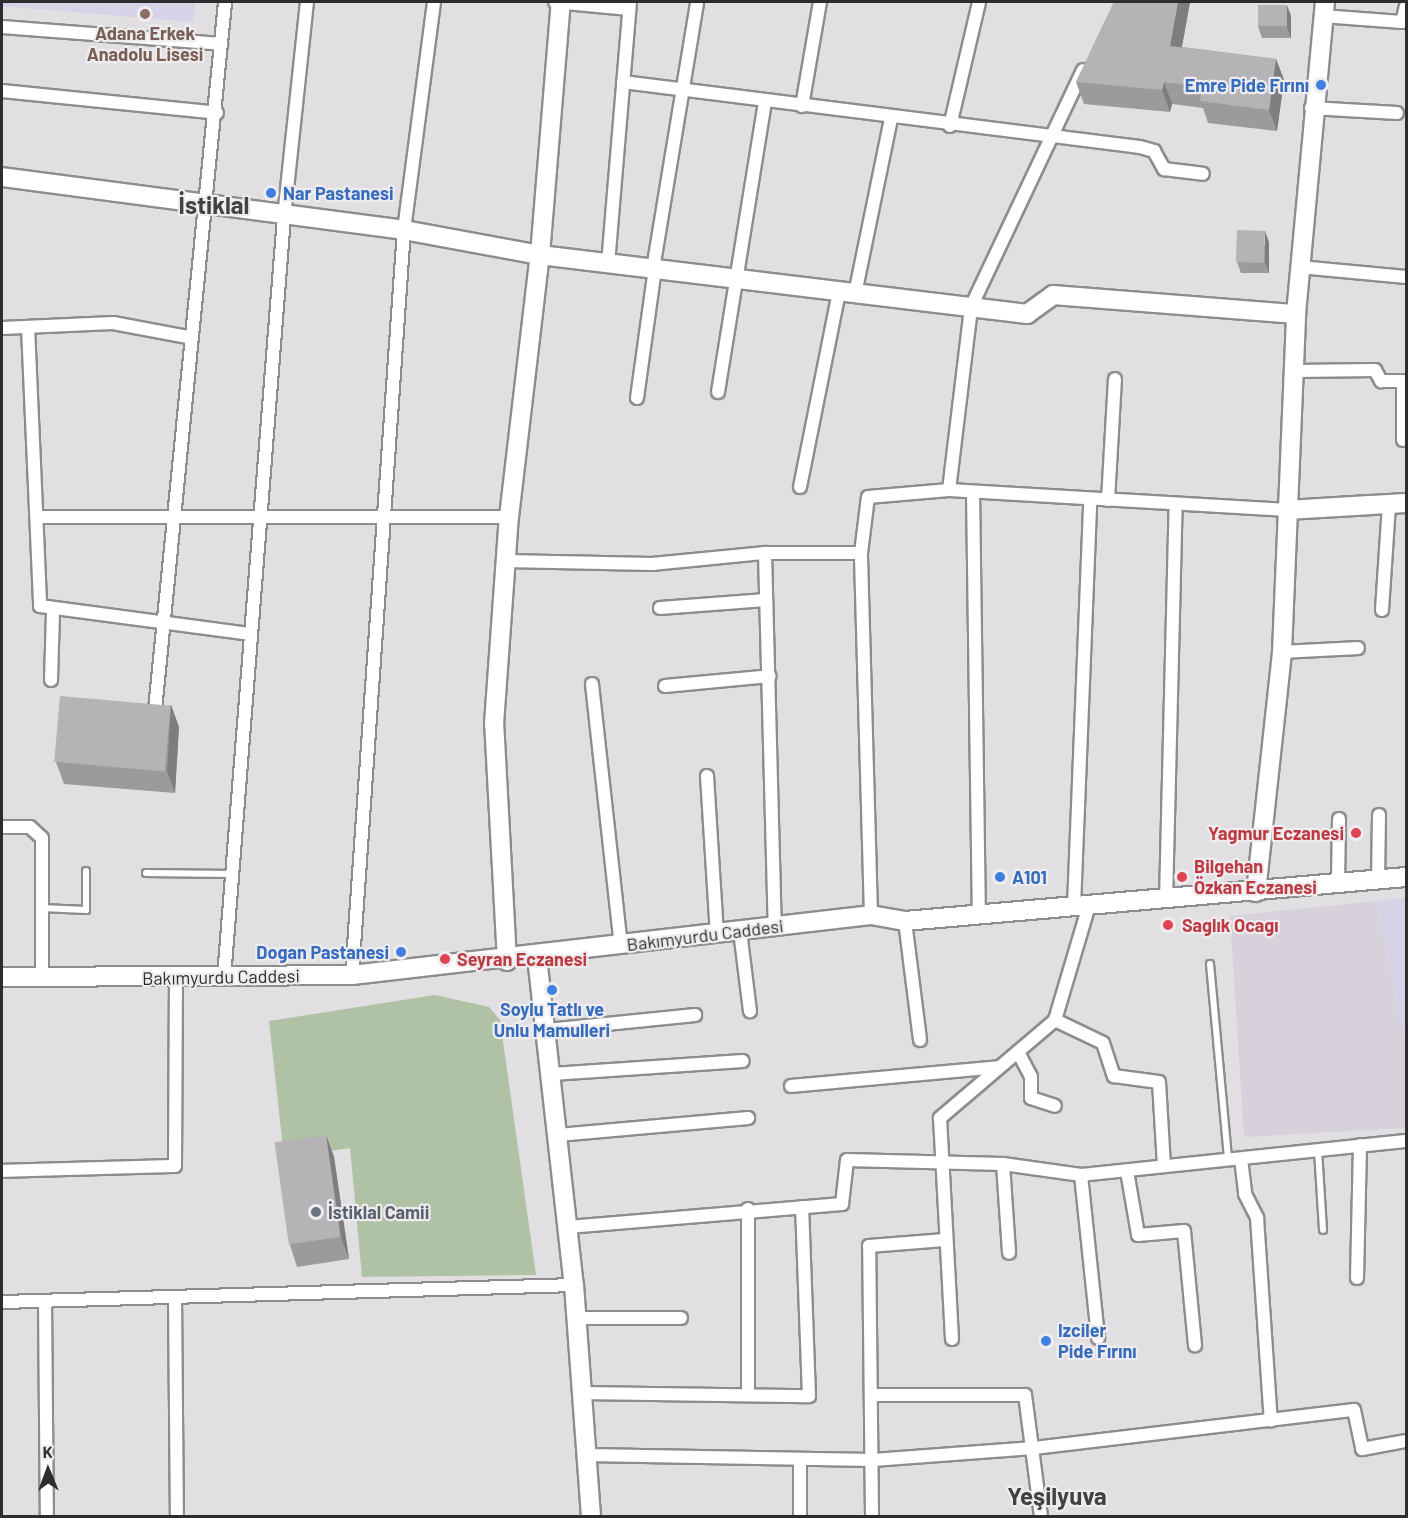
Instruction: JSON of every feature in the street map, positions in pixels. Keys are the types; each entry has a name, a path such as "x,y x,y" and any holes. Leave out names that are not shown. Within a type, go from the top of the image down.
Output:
{"street":[{"path":"155,710 164,620 163,588 175,517 188,337 203,204 217,113 225,2"},
{"path":"224,978 249,634 284,217 307,2"},
{"path":"352,975 387,517 404,230 434,2"},
{"path":"507,961 494,724 508,517 540,255 558,2 629,5 608,264"},
{"path":"637,398 679,87 698,2"},
{"path":"802,106 820,2"},
{"path":"950,126 979,2"},
{"path":"1256,891 1282,652 1299,267 1311,108 1324,9 1402,22 1407,6"},
{"path":"2,27 221,44"},
{"path":"949,489 971,308 1091,54"},
{"path":"623,82 679,87 765,102 891,119 1140,147 1154,151 1164,169 1203,174"},
{"path":"2,91 217,113"},
{"path":"718,392 765,102"},
{"path":"1311,108 1397,114"},
{"path":"800,487 891,119"},
{"path":"2,177 284,217 404,230 540,255 735,281 1027,314 1053,295 1296,314"},
{"path":"1299,267 1407,277"},
{"path":"2,328 113,323 188,337"},
{"path":"28,327 40,517 40,606 53,612 164,620 249,634"},
{"path":"1295,371 1374,370 1381,381 1403,381 1403,441"},
{"path":"1108,500 1115,379"},
{"path":"871,915 861,553 868,497 949,489 1287,510 1398,504 1382,610"},
{"path":"973,492 979,915"},
{"path":"952,1339 940,1118 998,1067 1018,1054 1055,1020 1081,906 1090,499"},
{"path":"1166,900 1176,504"},
{"path":"40,517 508,517"},
{"path":"505,561 652,564 765,553 861,553"},
{"path":"765,553 775,927"},
{"path":"660,608 766,600"},
{"path":"51,680 53,612"},
{"path":"1282,652 1358,648"},
{"path":"665,686 770,676"},
{"path":"592,684 621,945"},
{"path":"707,776 717,935"},
{"path":"1378,815 1378,879"},
{"path":"1338,883 1339,819"},
{"path":"2,827 30,827 42,838 42,976"},
{"name":"Bakımyurdu Caddesi","path":"2,976 176,980 352,975 507,961 871,915 905,921 1166,900 1407,877"},
{"path":"905,921 920,1040"},
{"path":"740,931 750,1011"},
{"path":"537,957 574,1285 591,1516"},
{"path":"2,1171 175,1166 176,980"},
{"path":"547,1030 695,1015"},
{"path":"1055,1020 1103,1043 1114,1076 1159,1082 1164,1166"},
{"path":"1018,1054 1031,1077 1031,1098 1055,1106"},
{"path":"552,1074 743,1061"},
{"path":"790,1086 998,1067"},
{"path":"558,1135 748,1118"},
{"path":"568,1227 748,1209 842,1204 848,1160 1003,1164 1081,1174 1407,1141"},
{"path":"1357,1278 1360,1145"},
{"path":"1235,1159 1245,1194 1257,1218 1271,1420"},
{"path":"1003,1164 1009,1252"},
{"path":"1127,1171 1138,1235 1184,1231 1195,1345"},
{"path":"1081,1174 1098,1338"},
{"path":"581,1393 809,1396 802,1207"},
{"path":"748,1209 748,1394"},
{"path":"872,1516 869,1246 945,1240"},
{"path":"2,1302 574,1285"},
{"path":"175,1298 177,1516"},
{"path":"45,1301 47,1516"},
{"path":"577,1318 681,1318"},
{"path":"871,1395 1024,1395 1034,1448 1041,1516"},
{"path":"586,1455 873,1460 1034,1448 1354,1410 1362,1449 1407,1441"},
{"path":"800,1459 800,1516"}],"lane":[{"path":"42,908 86,910 86,871"},
{"path":"146,873 232,874"},
{"path":"1210,964 1235,1159"},
{"path":"1318,1150 1323,1230"}],"shaded area":[{"name":"Adana Erkek Anadolu Lisesi","path":"2,2 195,2 193,22 2,6"},
{"path":"1406,897 1406,1047 1377,901"},
{"path":"1377,901 1406,1047 1406,1128 1244,1137 1230,916"}],"green space":[{"path":"435,995 489,1007 500,1020 536,1275 362,1277 350,1148 284,1158 269,1021"}],"building":[{"path":"1114,2 1178,2 1170,46 1276,59 1269,110 1200,101 1202,87 1164,82 1162,90 1076,82"},
{"path":"1258,5 1287,5 1287,26 1258,26"},
{"path":"1237,230 1265,231 1264,263 1236,262"},
{"path":"60,696 171,706 165,771 54,762"},
{"name":"İstiklal Camii","path":"326,1135 340,1237 289,1244 275,1142"}],"place":[{"name":"Adana Erkek Anadolu Lisesi","path":"145,14"},
{"name":"Emre Pide Fırını","path":"1321,85"},
{"name":"Nar Pastanesi","path":"271,193"},
{"name":"Yagmur Eczanesi","path":"1356,833"},
{"name":"A101","path":"1000,877"},
{"name":"Bilgehan Özkan Eczanesi","path":"1182,877"},
{"name":"Saglık Ocagı","path":"1168,925"},
{"name":"Dogan Pastanesi","path":"401,952"},
{"name":"Seyran Eczanesi","path":"445,959"},
{"name":"Soylu Tatlı ve Unlu Mamulleri","path":"552,990"},
{"name":"İstiklal Camii","path":"316,1212"},
{"name":"Izciler Pide Fırını","path":"1046,1341"}],"district":[{"name":"İstiklal","path":"214,205"},
{"name":"Yeşilyuva","path":"1057,1496"}]}
